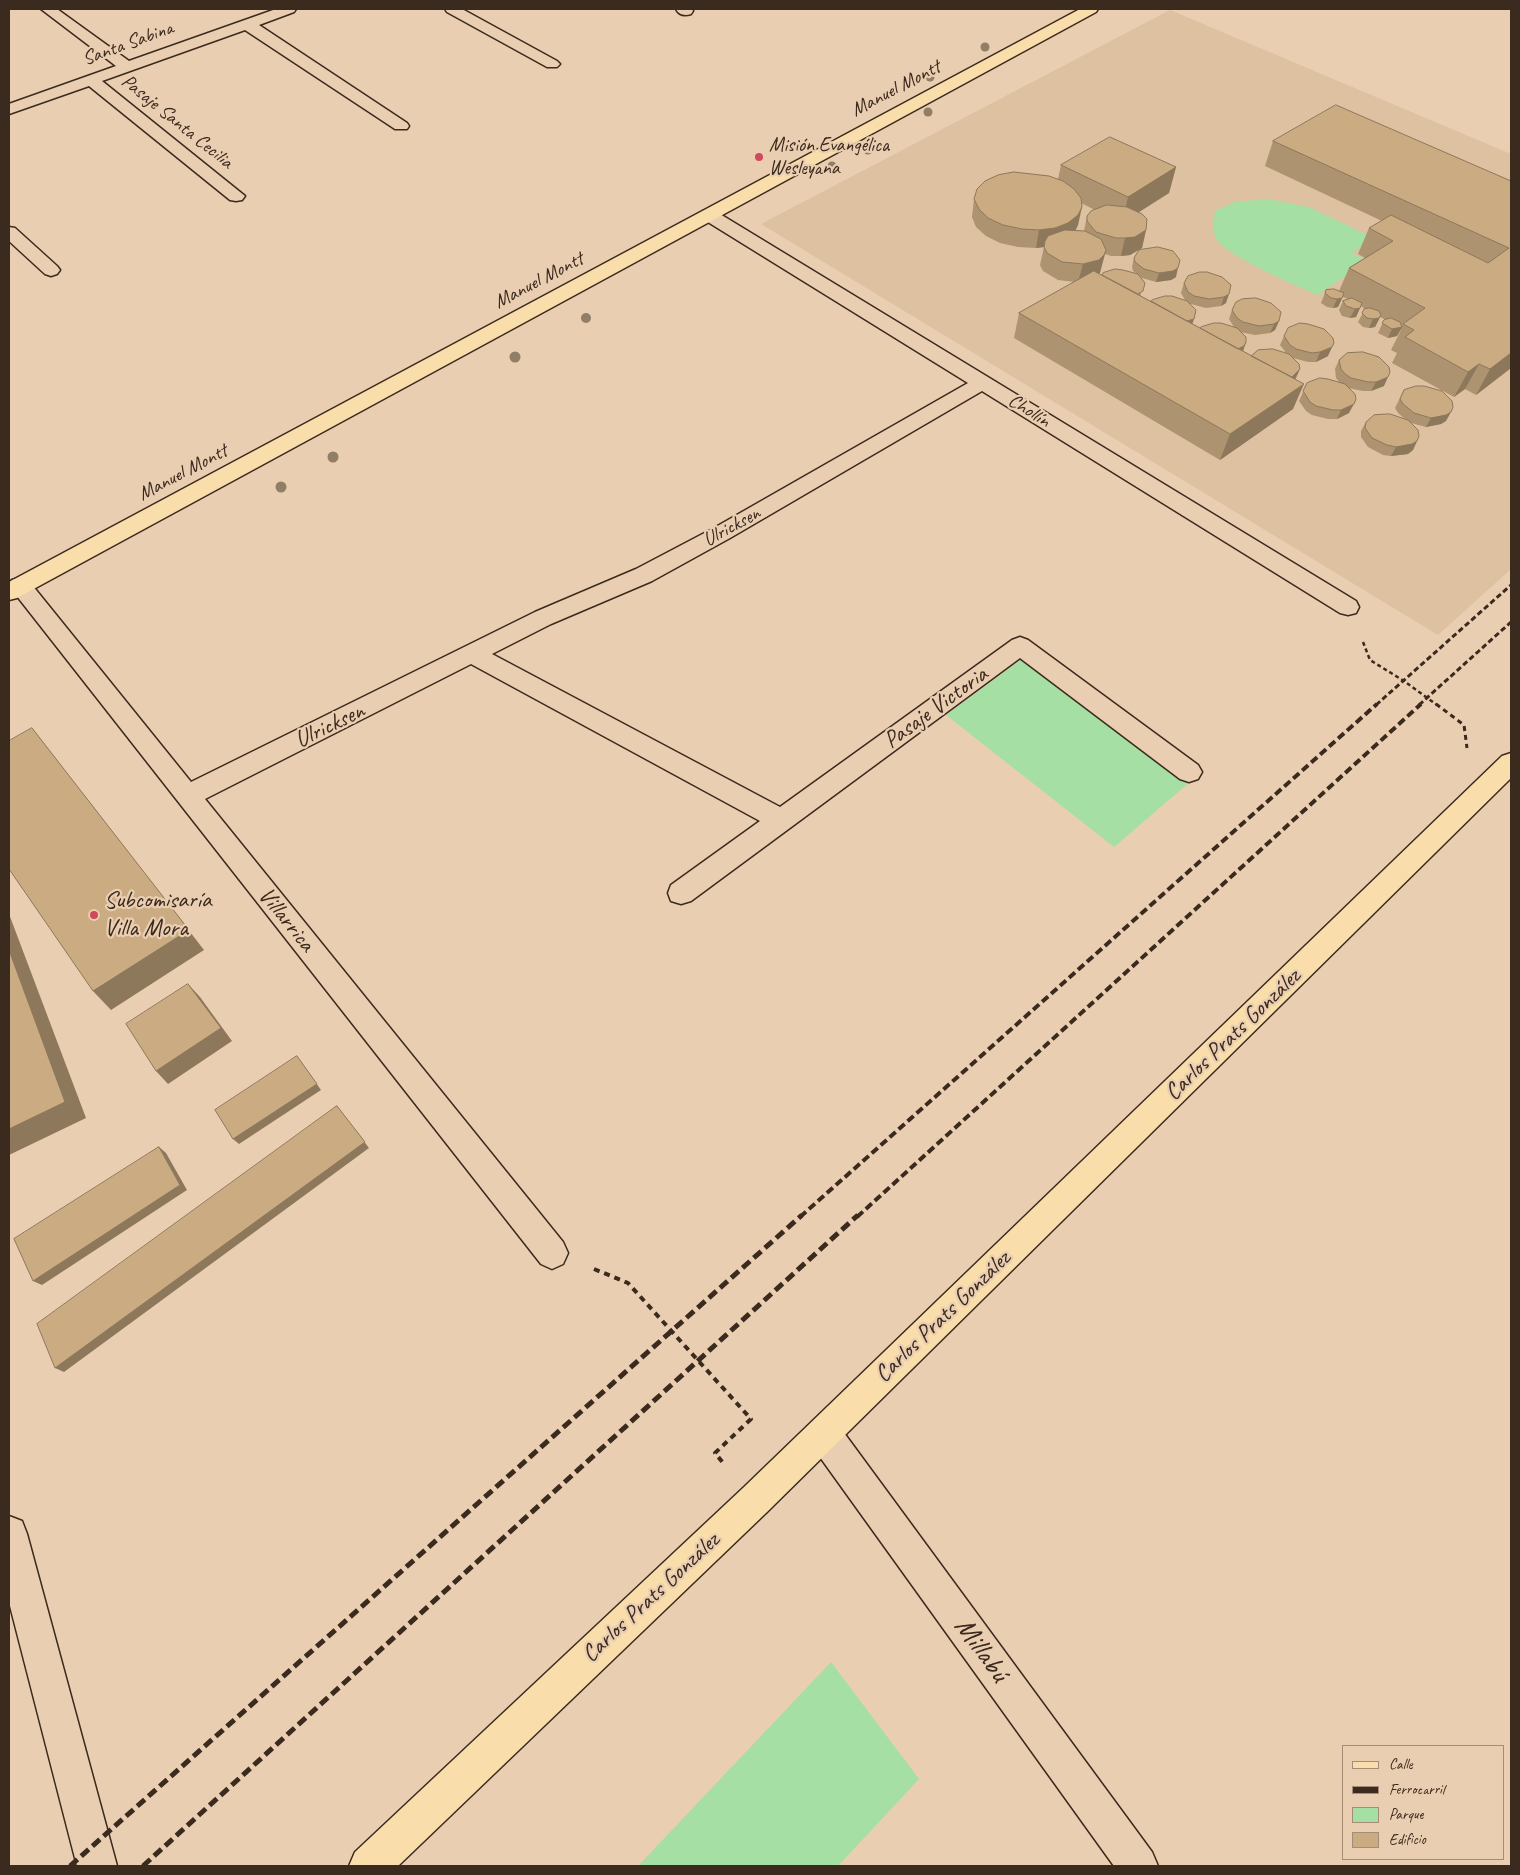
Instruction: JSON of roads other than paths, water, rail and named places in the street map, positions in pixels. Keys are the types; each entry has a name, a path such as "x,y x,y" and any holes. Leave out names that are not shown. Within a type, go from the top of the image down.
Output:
{"main road":[{"name":"Manuel Montt","path":"14,589 1091,9"},
{"name":"Carlos Prats González","path":"369,1866 824,1434 1511,763"}],"street":[{"path":"48,9 128,67"},
{"name":"Santa Sabina","path":"9,109 289,9"},
{"path":"452,9 552,64"},
{"path":"247,24 401,126"},
{"name":"Pasaje Santa Cecilia","path":"90,80 236,196"},
{"name":"Chollín","path":"709,215 1348,607"},
{"path":"9,232 51,270"},
{"name":"Ulricksen","path":"187,796 543,618 644,575 738,524 982,383"},
{"name":"Villarrica","path":"14,589 187,796 552,1253"},
{"name":"Pasaje Victoria","path":"681,894 1020,646 1189,772"},
{"path":"472,654 781,820"},
{"name":"Millabú","path":"824,1434 1138,1866"},
{"path":"9,1534 97,1866"}],"railway":[{"path":"1376,705 1511,585"},
{"path":"1419,705 1511,622"},
{"path":"800,1217 1377,704"},
{"path":"857,1217 1421,704"},
{"path":"70,1866 802,1215"},
{"path":"143,1866 858,1215"}],"place":[{"name":"Misión Evangélica Wesleyana","path":"759,157"},
{"name":"Subcomisaría Villa Mora","path":"94,915"}]}
